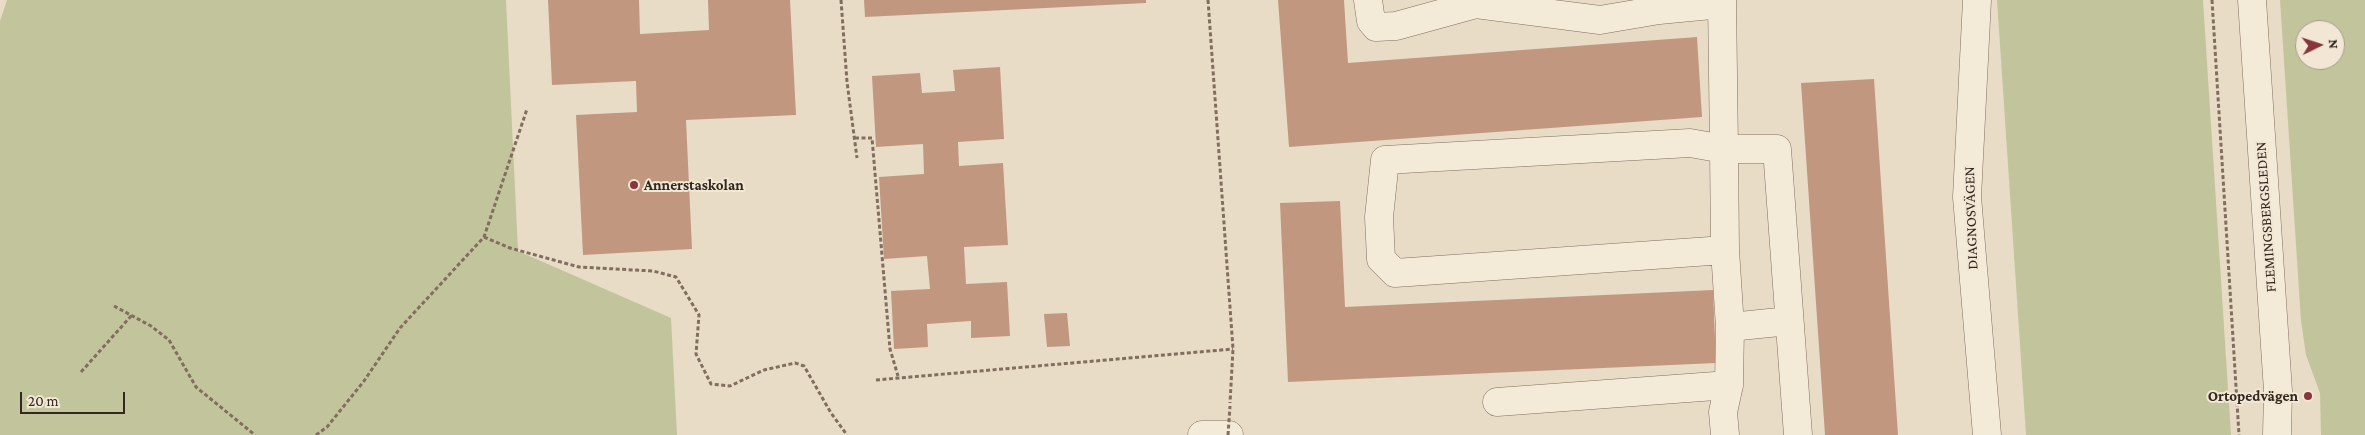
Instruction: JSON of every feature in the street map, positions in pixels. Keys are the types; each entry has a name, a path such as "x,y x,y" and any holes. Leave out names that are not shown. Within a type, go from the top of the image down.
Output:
{"street":[{"path":"1368,0 1371,21 1376,27 1396,26 1476,4 1600,20 1722,2 1725,250 1730,327 1729,385 1722,412 1725,435"},
{"name":"DIAGNOSVÄGEN","path":"1977,0 1967,197 1986,435"},
{"name":"FLEMINGSBERGSLEDEN","path":"2252,0 2278,391 2277,435"},
{"path":"1725,250 1395,273 1381,259 1379,217 1384,160 1690,143 1724,149 1777,149 1798,435"},
{"path":"1730,327 1789,321"},
{"path":"1498,402 1729,385"},
{"path":"1202,435 1228,435"}],"path":[{"path":"841,0 847,82 857,158"},
{"path":"1208,0 1233,350 1228,435"},
{"path":"2212,0 2239,435"},
{"path":"316,435 327,427 364,381 400,328 484,237 526,109"},
{"path":"855,138 872,138 890,349 898,376"},
{"path":"484,237 510,248 579,267 653,271 676,277 699,315 696,354 711,384 730,386 764,370 795,363 804,366 831,414 847,435"},
{"path":"114,306 151,326 169,340 196,387 255,435"},
{"path":"82,372 132,315"},
{"path":"876,380 898,376 1233,350"}],"green space":[{"path":"7,0 506,0 518,251 671,318 677,435 0,435 0,21"},
{"path":"1997,0 2203,0 2231,435 2026,435"},
{"path":"2280,0 2365,0 2365,435 2321,435 2320,393 2306,355 2301,321"}],"building":[{"name":"Annerstaskolan","path":"548,0 639,0 640,34 709,30 708,0 790,0 796,115 686,120 692,249 583,255 576,115 637,112 636,81 552,85"},
{"path":"864,0 1146,0 1146,3 865,17"},
{"path":"1278,0 1344,0 1348,63 1697,37 1702,117 1289,147"},
{"path":"1000,67 1004,139 958,142 959,166 1003,163 1008,245 964,247 966,284 1007,282 1010,336 971,338 971,321 927,324 928,347 894,349 891,291 930,289 927,256 884,259 879,177 924,174 923,144 876,147 872,76 920,73 922,93 955,91 953,70"},
{"path":"1874,79 1898,435 1825,435 1801,83"},
{"path":"1340,201 1345,307 1713,290 1716,363 1288,382 1280,203"},
{"path":"1067,313 1070,346 1047,347 1044,314"}],"place":[{"name":"Annerstaskolan","path":"634,185"},
{"name":"Ortopedvägen","path":"2308,396"}]}
